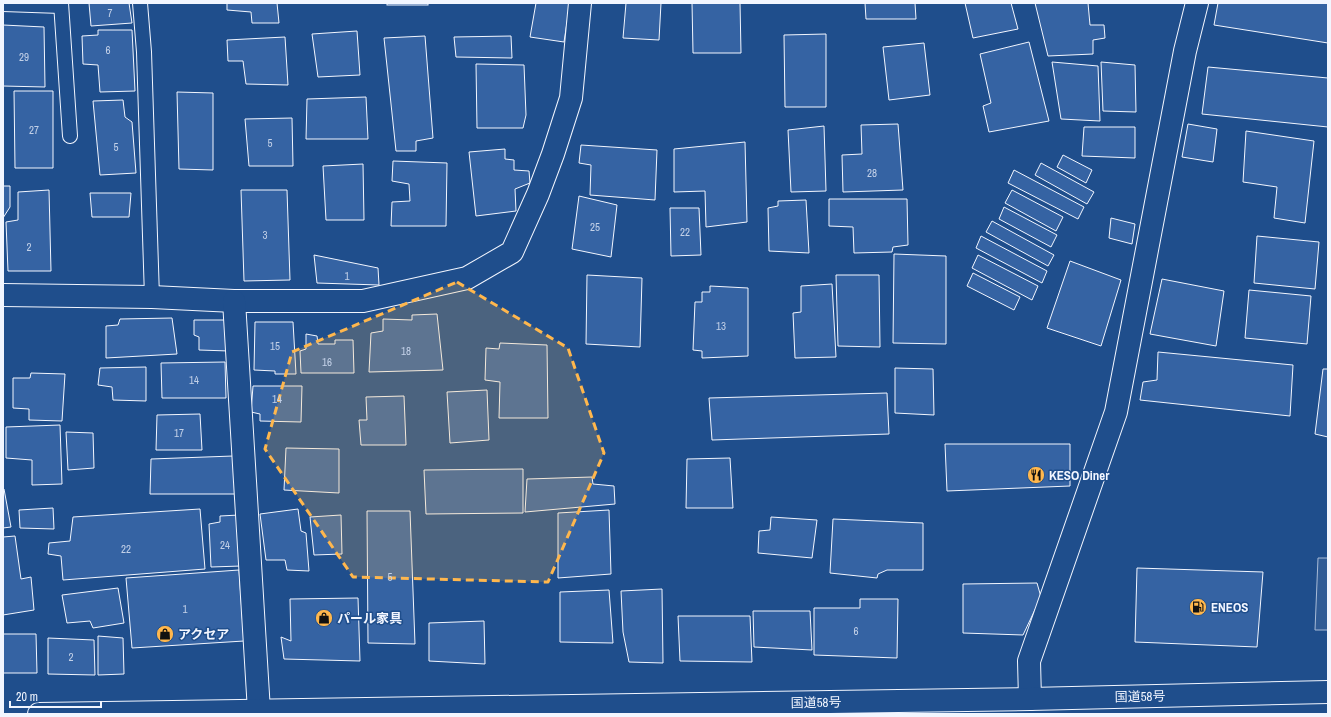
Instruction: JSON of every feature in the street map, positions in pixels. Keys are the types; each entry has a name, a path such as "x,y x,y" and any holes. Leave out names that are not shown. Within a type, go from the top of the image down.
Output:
{"main road":[{"path":"3,295 152,297 234,301 363,301 467,278 512,252 538,194 551,161 571,98 580,3"},
{"path":"1030,699 1029,661 1116,412 1185,51 1197,3"},
{"path":"234,301 259,711"},
{"name":"国道58号","path":"39,714 1030,699 1328,692"}],"lane":[{"path":"140,3 144,52 152,297"},
{"path":"3,4 61,4 70,136"}],"highlighted area":[{"path":"457,282 568,348 604,453 548,582 353,577 265,449 292,352"}],"shaded area":[{"path":"1318,558 1328,558 1328,630 1315,630"}],"building":[{"path":"89,3 129,3 132,23 91,26"},
{"path":"227,3 277,3 279,23 252,23 251,12 227,10"},
{"path":"387,3 428,3 428,5 387,5"},
{"path":"536,3 570,3 564,42 530,37"},
{"path":"626,3 661,3 659,40 623,38"},
{"path":"692,3 740,3 741,53 693,53"},
{"path":"865,3 915,3 916,19 866,19"},
{"path":"965,3 1011,3 1018,29 973,38"},
{"path":"1035,3 1088,3 1090,25 1104,25 1105,38 1093,40 1093,54 1048,56"},
{"path":"1218,3 1328,3 1328,43 1214,25"},
{"path":"3,25 44,27 45,87 3,86"},
{"path":"98,30 132,30 135,91 100,92 98,65 83,64 82,36 98,35"},
{"path":"357,31 360,75 318,77 312,34"},
{"path":"826,34 826,107 785,107 784,35"},
{"path":"425,36 433,138 416,141 416,151 396,151 384,38"},
{"path":"511,36 512,58 456,57 454,37"},
{"path":"285,37 288,85 246,84 243,61 228,61 227,40"},
{"path":"1029,42 1049,121 989,132 983,106 991,103 980,54"},
{"path":"924,43 930,95 889,100 883,47"},
{"path":"1052,62 1098,66 1100,121 1061,119"},
{"path":"1101,62 1135,65 1136,112 1103,111"},
{"path":"476,64 524,65 526,115 523,128 477,128"},
{"path":"1208,67 1328,78 1328,127 1202,114"},
{"path":"14,91 53,91 53,168 15,168"},
{"path":"177,92 213,93 213,170 179,169"},
{"path":"366,97 368,139 306,139 307,99"},
{"path":"123,100 125,117 132,122 136,173 100,175 93,101"},
{"path":"292,118 293,166 249,166 245,119"},
{"path":"898,124 903,190 843,192 842,155 862,154 861,125"},
{"path":"1188,124 1217,129 1213,162 1182,157"},
{"path":"824,126 826,191 791,192 788,130"},
{"path":"1084,127 1135,127 1135,158 1082,156"},
{"path":"1246,131 1314,141 1305,223 1274,218 1277,187 1243,182"},
{"path":"745,142 747,222 706,227 705,191 674,192 674,149"},
{"path":"581,145 657,150 655,200 590,195 591,165 579,163"},
{"path":"505,149 505,159 514,160 514,170 529,171 530,183 515,189 516,211 476,216 469,152"},
{"path":"1063,155 1092,170 1086,183 1057,167"},
{"path":"393,161 447,163 446,226 391,226 392,202 410,201 409,184 392,181"},
{"path":"1041,163 1094,192 1087,204 1035,175"},
{"path":"363,164 364,220 326,220 323,166"},
{"path":"1014,170 1084,207 1078,219 1008,183"},
{"path":"3,186 10,186 10,207 3,218"},
{"path":"49,190 51,271 8,271 6,222 18,220 18,192"},
{"path":"241,190 287,190 290,280 244,281"},
{"path":"1012,190 1063,217 1056,231 1005,203"},
{"path":"90,193 131,193 129,217 92,217"},
{"path":"579,196 617,205 611,257 572,249"},
{"path":"829,199 907,199 908,245 893,247 892,252 854,253 853,227 829,226"},
{"path":"806,200 809,253 769,251 768,208 778,206 778,201"},
{"path":"1004,207 1057,235 1051,247 999,219"},
{"path":"670,208 699,208 701,255 671,256"},
{"path":"1111,218 1135,224 1132,244 1109,238"},
{"path":"992,221 1054,255 1048,266 986,232"},
{"path":"981,236 1047,271 1042,283 976,248"},
{"path":"1257,236 1319,242 1315,289 1254,283"},
{"path":"894,254 946,256 946,344 893,343"},
{"path":"314,255 378,268 379,285 317,283"},
{"path":"978,255 1038,286 1032,300 972,268"},
{"path":"1070,261 1121,280 1101,346 1047,328"},
{"path":"973,273 1020,297 1014,310 967,286"},
{"path":"587,275 642,278 640,347 586,344"},
{"path":"836,275 879,275 880,347 838,346"},
{"path":"1162,279 1224,291 1216,346 1150,334"},
{"path":"832,284 836,357 795,358 793,313 801,312 801,286"},
{"path":"710,286 748,288 748,356 702,358 702,351 693,350 695,302 702,302 702,292 710,292"},
{"path":"1249,290 1311,296 1307,344 1245,338"},
{"path":"437,314 443,370 369,372 371,333 383,331 383,319 412,320 412,315"},
{"path":"172,318 177,354 106,358 106,326 118,325 120,319"},
{"path":"194,320 229,320 229,351 199,350 199,337 194,335"},
{"path":"255,322 293,322 296,374 275,374 275,371 254,370"},
{"path":"306,334 317,336 318,344 335,344 335,340 353,340 354,373 301,373 300,351 306,349"},
{"path":"500,343 547,345 548,418 499,418 500,382 485,380 486,348 499,349"},
{"path":"1158,352 1293,365 1290,416 1140,400 1143,382 1157,380"},
{"path":"225,362 226,398 162,398 161,363"},
{"path":"146,367 146,401 113,400 112,387 98,385 100,368"},
{"path":"895,368 933,369 934,415 895,413"},
{"path":"1323,369 1328,369 1328,437 1315,434"},
{"path":"31,373 65,374 62,421 29,420 29,409 13,408 13,378 30,378"},
{"path":"253,386 302,386 301,422 260,421 260,414 251,412"},
{"path":"487,390 489,440 450,443 447,392"},
{"path":"887,393 889,434 712,440 709,398"},
{"path":"404,396 406,445 361,445 359,420 367,420 366,397"},
{"path":"200,414 202,450 156,450 157,415"},
{"path":"60,425 62,484 32,485 32,460 6,458 6,427"},
{"path":"66,432 93,433 94,468 68,470"},
{"path":"945,444 1070,444 1070,486 947,491"},
{"path":"286,448 339,449 339,493 284,490"},
{"path":"233,456 235,494 150,494 151,459"},
{"path":"730,458 733,508 686,508 687,459"},
{"path":"523,469 523,513 426,514 424,470"},
{"path":"592,477 593,484 614,486 615,504 525,512 527,479"},
{"path":"3,489 11,527 3,528"},
{"path":"53,508 54,529 20,528 19,510"},
{"path":"200,509 205,569 63,580 61,556 48,554 49,543 70,541 73,517"},
{"path":"298,509 301,531 306,533 309,571 287,570 285,560 266,560 260,514"},
{"path":"609,510 611,574 558,578 558,513"},
{"path":"367,511 410,511 415,644 368,643"},
{"path":"239,515 241,566 211,567 209,524 220,522 220,516"},
{"path":"341,515 342,554 314,555 310,517"},
{"path":"771,517 817,520 812,558 758,553 759,531 770,530"},
{"path":"833,519 923,523 923,570 887,570 878,574 877,578 830,573"},
{"path":"15,536 21,579 31,577 34,610 3,615 3,537"},
{"name":"ENEOS","path":"1137,568 1263,572 1257,647 1135,642"},
{"path":"239,570 244,641 132,648 126,578"},
{"path":"1037,583 1041,597 1023,635 963,633 963,584"},
{"path":"118,588 124,623 93,628 90,621 67,623 62,595"},
{"path":"662,589 663,663 629,662 623,632 621,591"},
{"path":"609,590 613,643 560,642 560,592"},
{"name":"パール家具","path":"358,598 360,661 284,659 281,637 291,641 290,599"},
{"path":"860,599 898,599 897,658 814,655 814,608 860,608"},
{"path":"753,611 810,611 812,650 754,647"},
{"path":"678,616 750,616 752,662 680,661"},
{"path":"484,621 485,664 429,661 429,623"},
{"path":"3,634 36,634 37,673 3,673"},
{"path":"98,636 123,638 124,674 98,675"},
{"path":"48,638 94,640 95,675 48,674"}],"place":[{"name":"KESO Diner","path":"1036,475"},
{"name":"ENEOS","path":"1198,607"},
{"name":"パール家具","path":"324,618"},
{"name":"アクセア","path":"165,634"}]}
